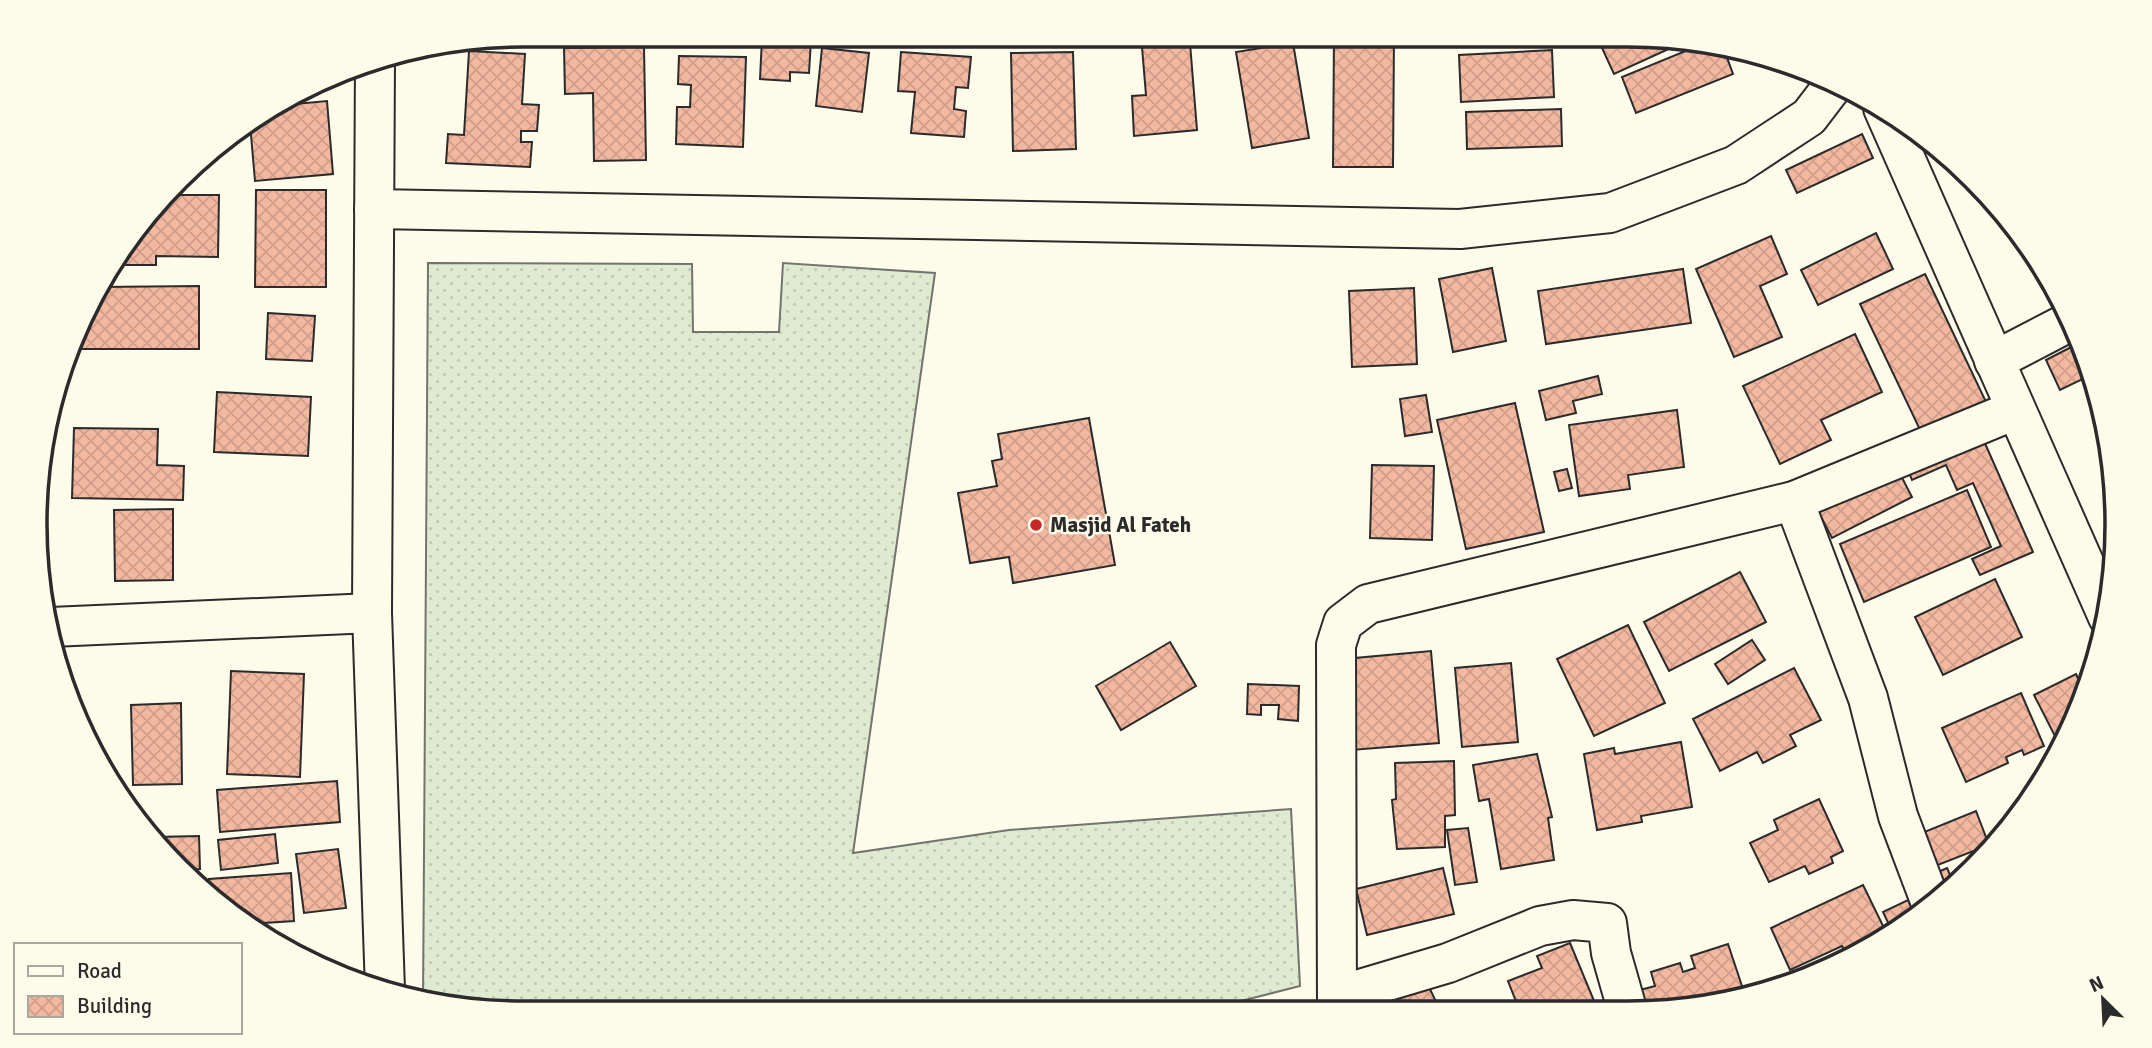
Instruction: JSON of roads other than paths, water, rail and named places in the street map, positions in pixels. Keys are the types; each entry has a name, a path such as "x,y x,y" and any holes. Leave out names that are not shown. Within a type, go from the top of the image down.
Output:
{"street":[{"path":"375,72 372,613 385,980"},
{"path":"374,209 1460,229 1610,213 1736,165 1809,117 1828,92"},
{"path":"1891,127 2099,597"},
{"path":"1994,361 2061,326"},
{"path":"1337,1001 1336,645 1343,623 1368,604 1794,501 2015,410"},
{"path":"1794,501 1868,698 1898,816 1927,894"},
{"path":"58,627 372,613"},
{"path":"1342,1001 1540,926 1573,920 1607,923 1611,953 1625,1001"}],"place":[{"name":"Masjid Al Fateh","path":"1036,525"}]}
